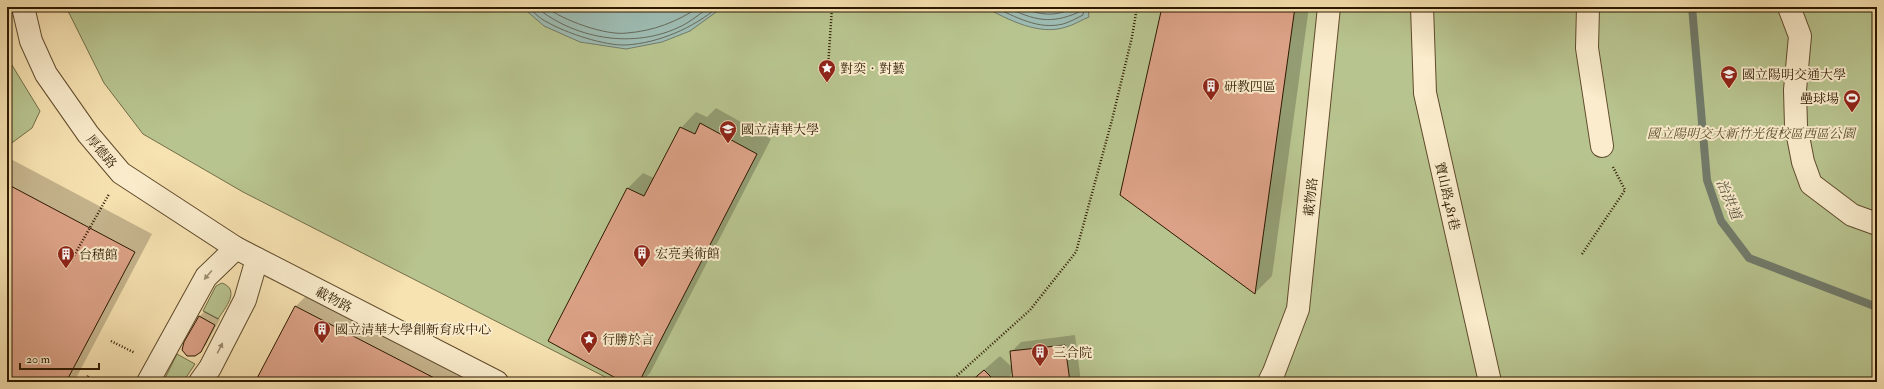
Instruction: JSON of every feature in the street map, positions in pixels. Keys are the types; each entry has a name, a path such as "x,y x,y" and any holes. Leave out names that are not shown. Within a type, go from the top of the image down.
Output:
{"lane":[{"name":"厚德路","path":"23,7 31,41 46,74 88,134 121,174 236,248 257,259"},
{"name":"載物路","path":"1269,382 1298,309 1329,7"},
{"name":"寶山路481巷","path":"1422,7 1425,93 1490,382"},
{"path":"1588,7 1587,48 1602,146"},
{"path":"1789,7 1800,36 1795,90 1796,126 1803,162 1811,184 1852,215 1877,224"},
{"path":"148,382 206,277 236,248"},
{"path":"200,382 210,368 245,300 257,259"},
{"name":"載物路","path":"257,259 497,382"}],"path":[{"path":"828,83 832,7"},
{"path":"950,382 1030,310 1076,252 1132,37 1136,7"},
{"path":"1582,254 1625,190 1602,146"},
{"path":"71,261 108,194"},
{"path":"111,341 136,354"},
{"path":"85,382 89,374"}],"green space":[{"name":"國立清華大學","path":"66,7 1877,7 1877,382 615,382 243,192 143,134 104,83"},
{"path":"7,57 40,111 32,128 9,145 7,144"},
{"path":"222,283 228,286 231,295 230,300 218,319 203,311 216,286"},
{"path":"177,354 195,364 183,382 163,382"}],"water":[{"path":"522,7 723,7 690,31 662,42 626,49 580,42 544,26"},
{"path":"985,7 1088,7 1089,17 1066,27 1046,30 1024,25"}],"building":[{"name":"研教四區","path":"1162,7 1295,7 1255,294 1120,195"},
{"name":"宏亮美術館","path":"700,123 757,154 639,382 623,382 548,341 627,188 644,196 680,127 695,134"},
{"name":"台積館","path":"7,184 135,252 66,382 7,382"},
{"name":"國立清華大學創新育成中心","path":"295,306 442,382 255,382"},
{"path":"199,316 215,325 201,352 195,356 187,356 182,350 184,342"},
{"name":"三合院","path":"1065,345 1070,382 1013,382 1010,351"},
{"path":"984,370 996,382 970,382"}],"waterway":[{"name":"治洪道","path":"1692,7 1707,180 1721,221 1749,258 1877,307"}],"place":[{"name":"對奕‧對藝","path":"827,83"},
{"name":"國立陽明交通大學","path":"1729,89"},
{"name":"研教四區","path":"1211,101"},
{"name":"壘球場","path":"1852,113"},
{"name":"國立清華大學","path":"728,144"},
{"name":"宏亮美術館","path":"642,268"},
{"name":"台積館","path":"66,269"},
{"name":"國立清華大學創新育成中心","path":"322,344"},
{"name":"行勝於言","path":"589,354"},
{"name":"三合院","path":"1040,367"}],"park label":[{"name":"國立陽明交大新竹光復校區西區公園","path":"1751,133"}]}
